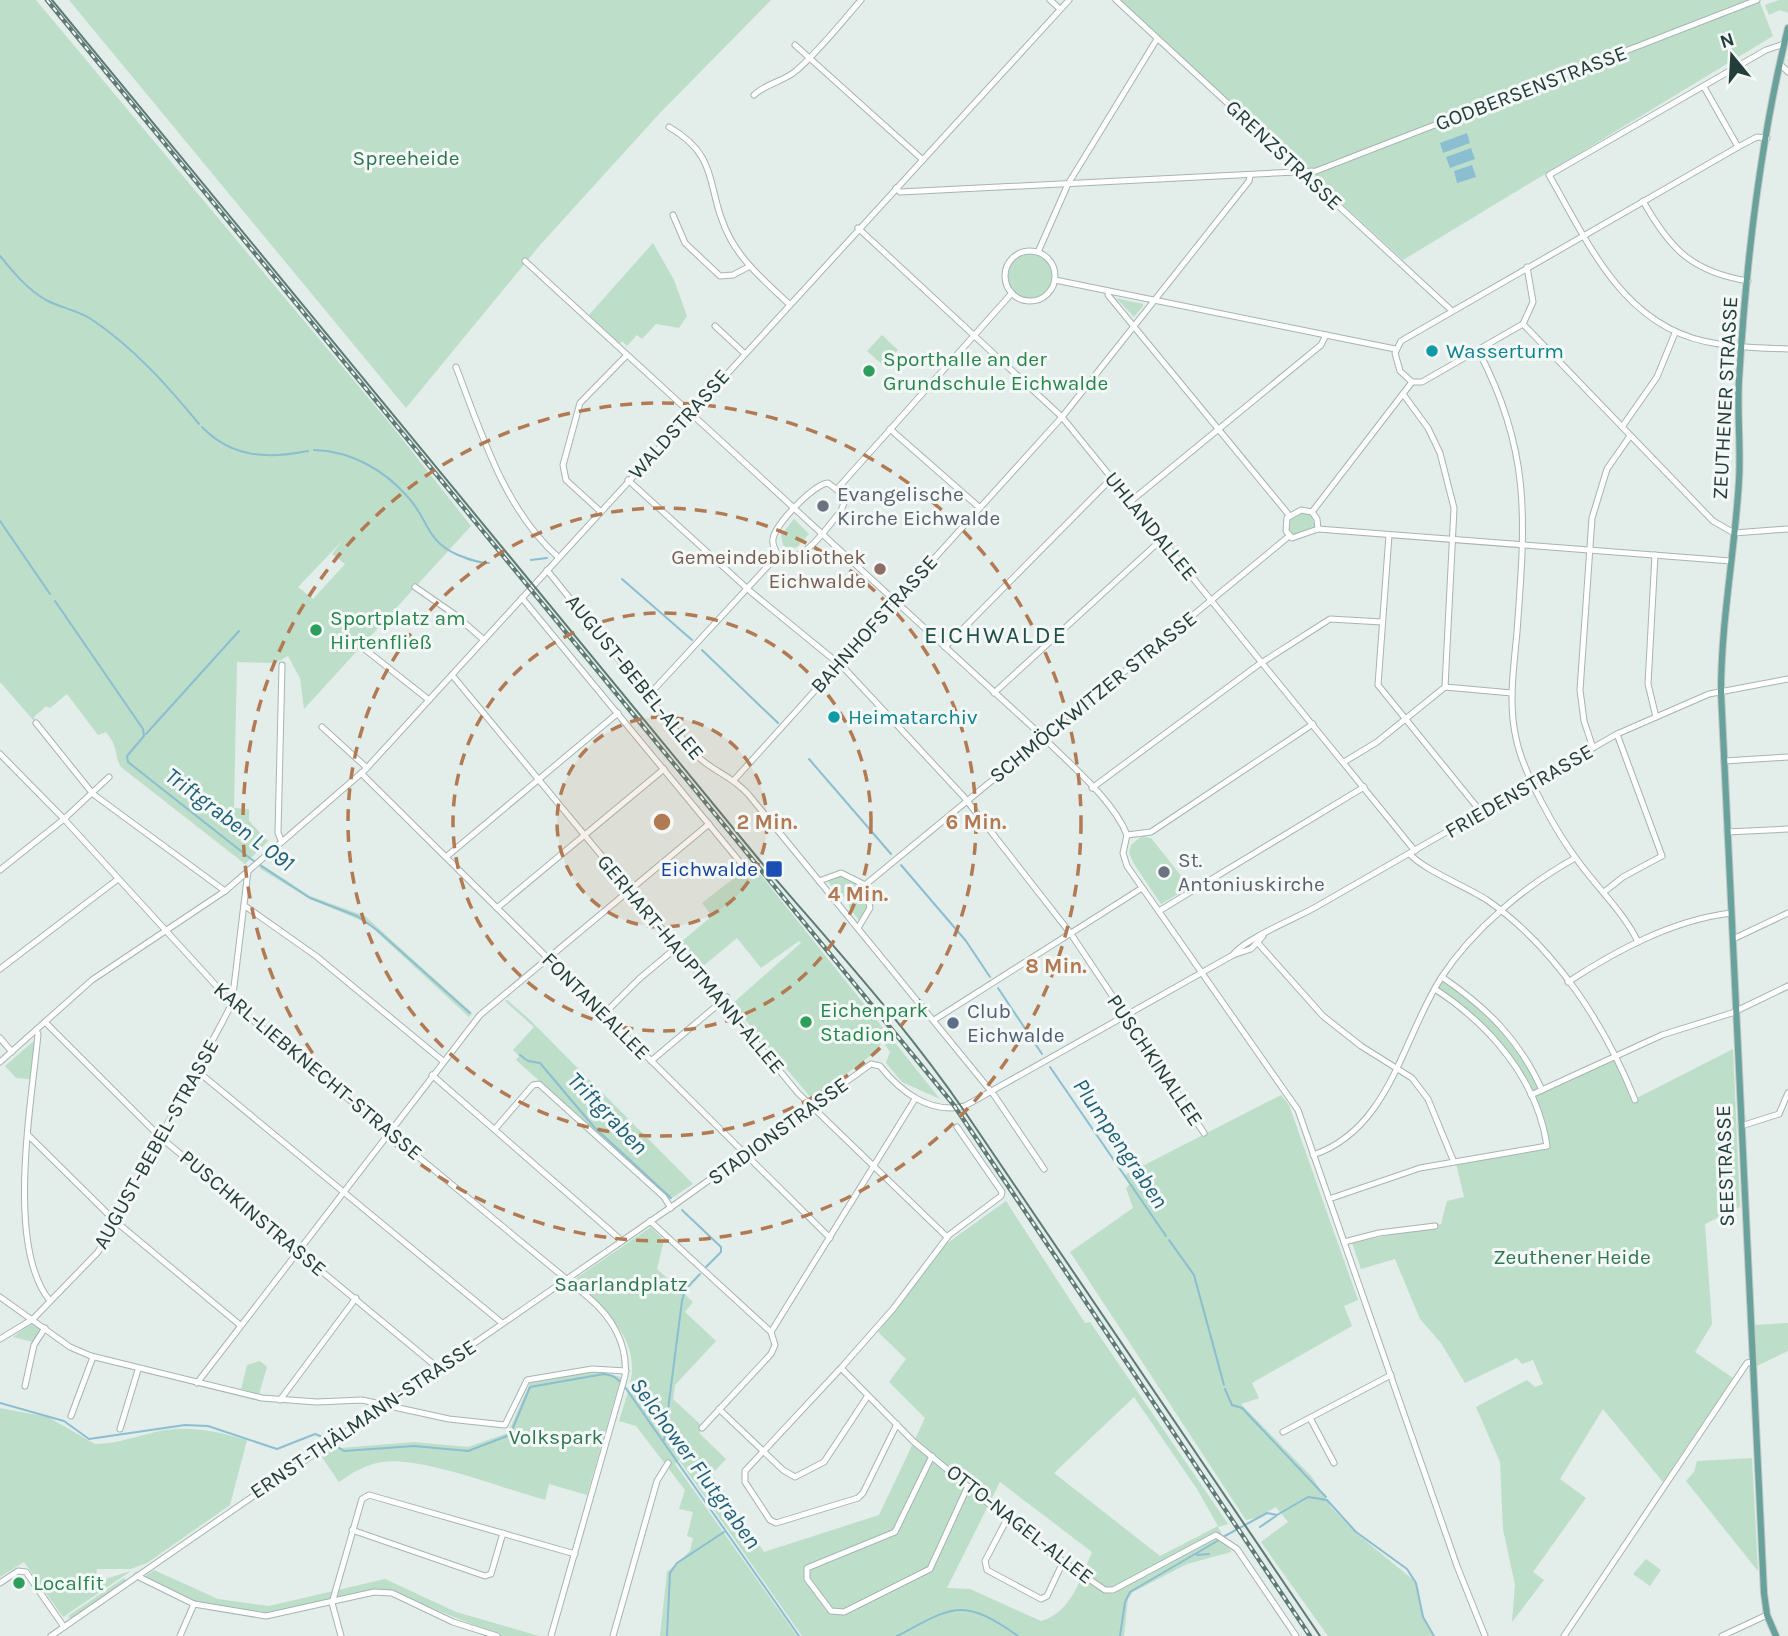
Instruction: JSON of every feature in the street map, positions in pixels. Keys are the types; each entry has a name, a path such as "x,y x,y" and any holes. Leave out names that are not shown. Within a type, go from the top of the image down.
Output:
{"main road":[{"name":"ZEUTHENER STRASSE","path":"1721,692 1739,479 1741,346 1767,138 1788,27"},
{"name":"SEESTRASSE","path":"1721,692 1752,1362 1767,1615 1776,1636"}],"street":[{"path":"1050,0 1060,9"},
{"name":"WALDSTRASSE","path":"281,840 367,768 1069,0"},
{"name":"GRENZSTRASSE","path":"1116,0 1451,310"},
{"name":"GODBERSENSTRASSE","path":"896,188 900,192 1304,173 1335,165 1757,0"},
{"path":"754,95 764,86 791,75 810,58 857,2"},
{"path":"1038,252 1068,184 1157,39"},
{"path":"1784,44 1778,43 1549,175 1612,282 1628,301 1675,333 1707,342 1788,349"},
{"path":"795,45 923,160"},
{"path":"1781,65 1788,72"},
{"path":"1704,87 1738,147"},
{"path":"669,127 677,130 704,154 725,227 750,266 789,304"},
{"path":"1395,349 1404,339 1451,310 1585,237 1738,147 1757,137 1767,138"},
{"name":"BAHNHOFSTRASSE","path":"735,779 1062,417 1249,181 1250,176"},
{"path":"1643,201 1669,242 1688,260 1714,274 1748,281"},
{"path":"673,215 685,243 720,276 733,275 750,266"},
{"name":"UHLANDALLEE","path":"858,228 1062,417 1344,762 1422,863 1502,912 1540,948 1600,1028 1635,1100"},
{"path":"1038,252 1053,265 1055,281 1050,292 1037,300 1022,299 1012,293 1006,279 1008,264 1021,253 1038,252"},
{"path":"525,261 1043,738 1119,821 1127,835 1123,857 1142,888 1298,1110 1475,1616 1485,1636"},
{"path":"1312,512 1412,382 1433,378 1523,324 1533,302 1527,267"},
{"path":"1055,281 1395,349"},
{"path":"1109,292 1108,295 1289,515"},
{"path":"838,488 1012,293"},
{"path":"1523,324 1713,521 1734,533 1788,529"},
{"path":"715,326 744,353"},
{"path":"1622,427 1657,377 1675,333"},
{"path":"1130,501 1319,347 1326,335"},
{"path":"1395,349 1400,371 1412,382"},
{"path":"1479,352 1504,405 1517,450 1524,501 1512,693 1516,739 1532,783 1575,858 1604,892 1638,942"},
{"path":"600,511 566,480 563,465 580,403 627,355"},
{"path":"456,367 499,475 529,521 558,557"},
{"path":"1403,394 1426,426 1440,453 1452,496 1454,540 1445,687"},
{"path":"890,429 980,508"},
{"path":"1593,748 1584,721 1580,690 1590,550 1597,495 1607,469 1630,436"},
{"path":"945,647 1112,478"},
{"name":"PUSCHKINALLEE","path":"628,480 747,588 839,663 966,800 1071,934 1204,1133"},
{"path":"828,483 838,488 843,497 843,506 821,533 800,556 789,559 778,555 773,536 795,509 818,485 828,483"},
{"path":"1318,529 1317,519 1312,512 1301,510 1289,515 1285,525 1288,537 1296,539 1318,529 1731,561"},
{"path":"1389,535 1378,683 1482,812"},
{"name":"SCHMÖCKWITZER STRASSE","path":"864,885 1288,537"},
{"path":"994,693 1162,539"},
{"path":"648,696 778,555"},
{"path":"1655,555 1648,684 1656,718"},
{"name":"AUGUST-BEBEL-ALLEE","path":"547,570 698,758 735,779 991,1091 1044,1169"},
{"path":"415,587 448,609 484,640"},
{"path":"522,598 740,862"},
{"path":"1092,789 1263,663 1330,619 1382,622"},
{"path":"362,647 429,700"},
{"path":"0,1062 92,980 225,891 281,840 278,833 282,665"},
{"name":"GERHART-HAUPTMANN-ALLEE","path":"452,675 677,947 725,999 812,1107 947,1237"},
{"name":"FRIEDENSTRASSE","path":"1233,955 1245,942 1263,936 1617,734 1721,692 1788,679"},
{"path":"1344,762 1377,743 1445,687 1512,693"},
{"path":"446,857 618,713"},
{"path":"36,723 93,794 225,891"},
{"path":"1127,835 1151,832 1313,724"},
{"path":"322,727 367,768"},
{"path":"1604,892 1623,877 1658,860 1662,854 1617,734"},
{"name":"KARL-LIEBKNECHT-STRASSE","path":"0,754 64,819 232,1003 566,1279 609,1319 621,1341 625,1379 551,1636"},
{"path":"1724,761 1788,757"},
{"path":"497,908 664,769"},
{"name":"FONTANEALLEE","path":"361,773 830,1238"},
{"path":"0,870 64,819 109,777"},
{"path":"1159,911 1364,787"},
{"path":"197,1383 478,1017 709,824"},
{"path":"1727,832 1788,829"},
{"path":"1415,851 1422,863"},
{"path":"1314,1154 1341,1141 1363,1123 1377,1104 1442,977 1502,912 1545,877 1575,858"},
{"name":"AUGUST-BEBEL-STRASSE","path":"0,1339 33,1319 90,1263 197,1070 232,1003 248,872"},
{"path":"819,881 830,875 844,874 864,885 870,908 859,929"},
{"path":"0,969 118,879"},
{"path":"934,1020 1142,888"},
{"path":"245,906 316,956 443,1061"},
{"path":"1568,982 1638,942 1678,926 1731,913"},
{"path":"1732,939 1788,913"},
{"name":"FRIEDENSTRASSE","path":"915,1098 939,1106 961,1107 1233,955 1247,951 1263,936"},
{"path":"1258,943 1323,1016 1360,1046 1412,1078 1429,1099 1453,1160"},
{"path":"604,1014 639,978 677,947"},
{"path":"1442,977 1486,1009 1508,1031 1527,1057 1542,1090"},
{"path":"1531,1095 1662,1035 1736,1012 1788,986"},
{"path":"1329,1199 1396,1174 1453,1160 1547,1146 1531,1095 1509,1056 1490,1032 1435,989"},
{"path":"651,1061 725,999"},
{"name":"PUSCHKINSTRASSE","path":"45,1022 160,1137 438,1368"},
{"path":"36,1030 38,1034 28,1135 27,1235 36,1277 50,1301"},
{"path":"0,1038 12,1052"},
{"name":"STADIONSTRASSE","path":"677,1203 867,1067 880,1066 900,1088 915,1098"},
{"path":"197,1070 502,1324"},
{"path":"432,1075 622,1241"},
{"path":"495,1129 533,1085 539,1084 664,1197 671,1208"},
{"path":"1741,1126 1779,1114 1788,1093"},
{"path":"771,1332 915,1098"},
{"path":"897,1424 861,1496 780,1524 770,1520 743,1478 745,1471 893,1308 947,1237 1002,1194 957,1127"},
{"path":"28,1135 114,1220 240,1325"},
{"name":"ERNST-THÄLMANN-STRASSE","path":"51,1636 677,1203"},
{"path":"650,1222 771,1332 775,1342 773,1350 702,1428"},
{"path":"1345,1242 1379,1233 1435,1226"},
{"path":"0,1297 70,1347 93,1357 138,1370 280,1400 317,1402 362,1399 449,1419 505,1425 527,1380 592,1369 626,1371"},
{"path":"280,1400 356,1298"},
{"path":"24,1386 34,1345 45,1328"},
{"path":"71,1416 93,1357"},
{"path":"1563,1636 1747,1363 1752,1362"},
{"name":"OTTO-NAGEL-ALLEE","path":"841,1368 867,1397 1007,1519 1063,1562 1109,1591 1211,1536 1223,1538 1244,1559 1296,1636"},
{"path":"120,1429 138,1370"},
{"path":"1283,1432 1391,1375"},
{"path":"719,1409 792,1476 821,1464 867,1397"},
{"path":"1310,1418 1335,1463"},
{"path":"932,1456 895,1532 807,1568 807,1579 831,1611 844,1612 930,1569 968,1486"},
{"path":"612,1636 657,1481 668,1463"},
{"path":"341,1636 332,1603 362,1499 369,1494 575,1554"},
{"path":"1007,1519 985,1561 986,1570 1041,1599 1046,1595 1063,1562"},
{"path":"352,1531 485,1576 491,1574 503,1533"},
{"path":"0,1583 18,1571 26,1572 64,1627"},
{"path":"137,1576 194,1604 273,1616 374,1592 387,1592 453,1622 497,1636"},
{"path":"180,1636 194,1604"},
{"path":"1722,1636 1767,1615"}],"green space":[{"path":"0,0 36,0 391,425 471,526 304,709 300,678 288,656 275,663 237,662 234,808 249,809 249,821 268,841 245,864 121,767 113,742 106,732 98,735 67,694 50,708 46,706 34,717 35,722 0,682","holes":["343,540 332,554 345,564 313,599 298,587"]},
{"name":"Spreeheide","path":"69,0 771,0 659,114 540,245 406,408"},
{"path":"1120,0 1759,0 1773,36 1403,260"},
{"path":"1788,0 1788,13 1780,10 1769,15 1765,5"},
{"path":"653,243 674,280 687,316 679,328 656,324 642,339 637,335 627,346 622,341 620,344 589,315"},
{"path":"1030,254 1039,255 1046,260 1051,267 1051,285 1046,292 1039,297 1030,298 1021,297 1014,292 1009,285 1008,276 1009,267 1014,260 1021,255"},
{"path":"1116,298 1143,304 1143,306 1134,317"},
{"path":"882,335 898,350 884,366 867,351"},
{"path":"1302,512 1311,515 1316,527 1296,537 1289,533 1289,519"},
{"path":"794,519 809,534 797,547 789,549 783,545 781,535"},
{"path":"1142,836 1151,838 1190,887 1161,904 1129,853 1131,845"},
{"path":"752,864 940,1099 902,1082 886,1063 890,1052 882,1040 877,1051 812,1099 732,1004 801,943 799,941 761,968 737,938 702,967 681,942 712,916 702,903"},
{"path":"262,865 310,896 365,916 472,1013 469,1017 367,923 308,898 259,868"},
{"path":"844,876 861,886 847,898 838,894 826,879"},
{"path":"862,887 868,907 861,923 849,907 850,897"},
{"path":"1443,980 1475,1004 1499,1027 1510,1040 1539,1089 1532,1091 1491,1034 1438,988"},
{"path":"507,1000 693,1184 669,1200 667,1195 516,1060 519,1056 513,1050 534,1027 505,1001"},
{"path":"35,1040 30,1079 16,1078 5,1066"},
{"name":"Zeuthener Heide","path":"1733,1049 1740,1207 1705,1224 1712,1324 1695,1352 1733,1378 1663,1482 1603,1409 1560,1479 1586,1498 1533,1572 1544,1580 1512,1622 1515,1585 1503,1529 1500,1462 1476,1407 1527,1380 1535,1387 1543,1384 1533,1360 1522,1364 1517,1358 1465,1383 1441,1343 1420,1319 1395,1259 1361,1269 1352,1243 1441,1224 1447,1201 1464,1197 1456,1163 1550,1149 1535,1096 1615,1060 1633,1100"},
{"path":"1281,1095 1289,1105 1358,1300 1344,1306 1352,1326 1252,1383 1259,1398 1241,1404 1312,1477 1331,1507 1357,1534 1416,1582 1424,1618 1434,1636 1328,1636 1261,1542 1288,1522 1276,1507 1256,1518 1246,1520 1070,1252 1133,1208 1126,1188 1131,1183 1125,1175"},
{"name":"Saarlandplatz","path":"1006,1201 1085,1323 1090,1322 1228,1524 1218,1527 1231,1552 1187,1564 1133,1592 1128,1599 1124,1636 802,1636 679,1460 675,1464 797,1636 660,1636 667,1572 690,1551 693,1538 687,1536 693,1512 679,1509 685,1490 636,1426 619,1421 631,1379 629,1349 606,1311 572,1281 651,1227 664,1240 657,1269 693,1302 685,1312 716,1341 675,1385 673,1399 700,1424 703,1428 699,1433 726,1459 712,1474 764,1552 879,1515 925,1418 889,1382 906,1359 878,1332 946,1244","holes":["1134,1397 1197,1489 1218,1526 1160,1556 1054,1473","1000,1482 1092,1552 1067,1603 1051,1617 1041,1621 970,1589 947,1588"]},
{"path":"33,1322 42,1328 33,1342 13,1337"},
{"path":"1788,1323 1788,1351 1757,1366 1755,1325"},
{"path":"260,1361 267,1367 259,1394 241,1389 247,1365"},
{"name":"Volkspark","path":"595,1371 621,1377 587,1495 549,1484 545,1500 440,1468 399,1461 370,1465 339,1482 321,1456 337,1445 341,1448 414,1442 468,1447 508,1433 530,1383"},
{"path":"0,1408 48,1417 95,1444 176,1429 207,1430 247,1440 230,1505 147,1563 131,1569 97,1569 95,1579 92,1574 80,1576 80,1587 131,1571 63,1617 24,1562 0,1577"},
{"path":"1752,1458 1758,1571 1686,1481 1694,1472 1697,1461"},
{"path":"1646,1559 1661,1570 1650,1586 1633,1574"},
{"path":"154,1570 218,1599 269,1606 385,1579 456,1612 539,1636 501,1636 387,1590 263,1614 194,1602 142,1578"},
{"path":"124,1578 126,1581 71,1619 68,1616"}],"water":[{"path":"1467,133 1470,143 1443,153 1440,143"},
{"path":"1471,148 1475,159 1450,168 1446,157"},
{"path":"1472,165 1476,177 1457,183 1454,171"}],"waterway":[{"name":"Plumpengraben","path":"0,256 39,296 86,316 121,342 162,381 199,424"},
{"name":"Plumpengraben","path":"202,427 226,445 251,454 279,455 308,451"},
{"name":"Plumpengraben","path":"314,450 353,458 377,470 407,496 439,543 458,555 489,563"},
{"name":"Triftgraben L 091","path":"0,521 50,594"},
{"name":"Plumpengraben","path":"531,560 547,558"},
{"name":"Plumpengraben","path":"622,579 692,640"},
{"name":"Triftgraben L 091","path":"55,601 143,729 144,736 127,756 128,762 251,859 310,898 357,916 377,930 470,1013"},
{"path":"146,734 239,631"},
{"name":"Plumpengraben","path":"702,650 778,723"},
{"name":"Plumpengraben","path":"809,759 891,854"},
{"name":"Plumpengraben","path":"901,865 966,941 990,977"},
{"name":"Plumpengraben","path":"998,988 1042,1054"},
{"name":"Triftgraben","path":"520,1055 528,1061 540,1063 594,1127 671,1198"},
{"name":"Plumpengraben","path":"1050,1067 1166,1236"},
{"name":"Triftgraben","path":"682,1210 721,1247 721,1252 706,1267"},
{"name":"Plumpengraben","path":"1169,1240 1194,1275 1224,1385"},
{"name":"Triftgraben","path":"664,1440 682,1301 685,1290 700,1274"},
{"name":"Selchower Flutgraben","path":"333,1444 344,1451 414,1446 468,1451 510,1435 530,1387 604,1374 613,1376 622,1383"},
{"name":"Selchower Flutgraben","path":"625,1387 799,1636"},
{"name":"Plumpengraben","path":"1225,1389 1232,1405 1242,1408 1326,1497"},
{"name":"Selchower Flutgraben","path":"0,1403 64,1421 89,1439 185,1425 208,1426 277,1449 315,1434 330,1440"},
{"name":"Selchower Flutgraben","path":"1223,1537 1267,1513 1277,1515 1308,1497 1327,1500 1356,1532 1407,1569 1416,1583 1423,1617 1434,1636"},
{"path":"1260,1527 1276,1516"},
{"path":"667,1636 670,1573 677,1563 724,1532"},
{"name":"Selchower Flutgraben","path":"1120,1636 1125,1602 1130,1592 1219,1540"},
{"path":"1197,1555 1209,1554"},
{"name":"Selchower Flutgraben","path":"897,1636 932,1618 957,1610 983,1615 1018,1636"}],"tram line":[{"path":"52,0 942,1079 1320,1636"}],"railway":[{"path":"47,0 953,1104 1310,1636"}],"place":[{"name":"Wasserturm","path":"1432,351"},
{"name":"Sporthalle an der Grundschule Eichwalde","path":"869,371"},
{"name":"Evangelische Kirche Eichwalde","path":"823,506"},
{"name":"Gemeindebibliothek Eichwalde","path":"880,569"},
{"name":"Sportplatz am Hirtenfließ","path":"316,630"},
{"name":"Heimatarchiv","path":"834,717"},
{"name":"Eichwalde","path":"774,869"},
{"name":"St. Antoniuskirche","path":"1164,872"},
{"name":"Eichenpark Stadion","path":"806,1022"},
{"name":"Club Eichwalde","path":"953,1023"},
{"name":"Localfit","path":"19,1583"}],"district":[{"name":"EICHWALDE","path":"996,635"}]}
